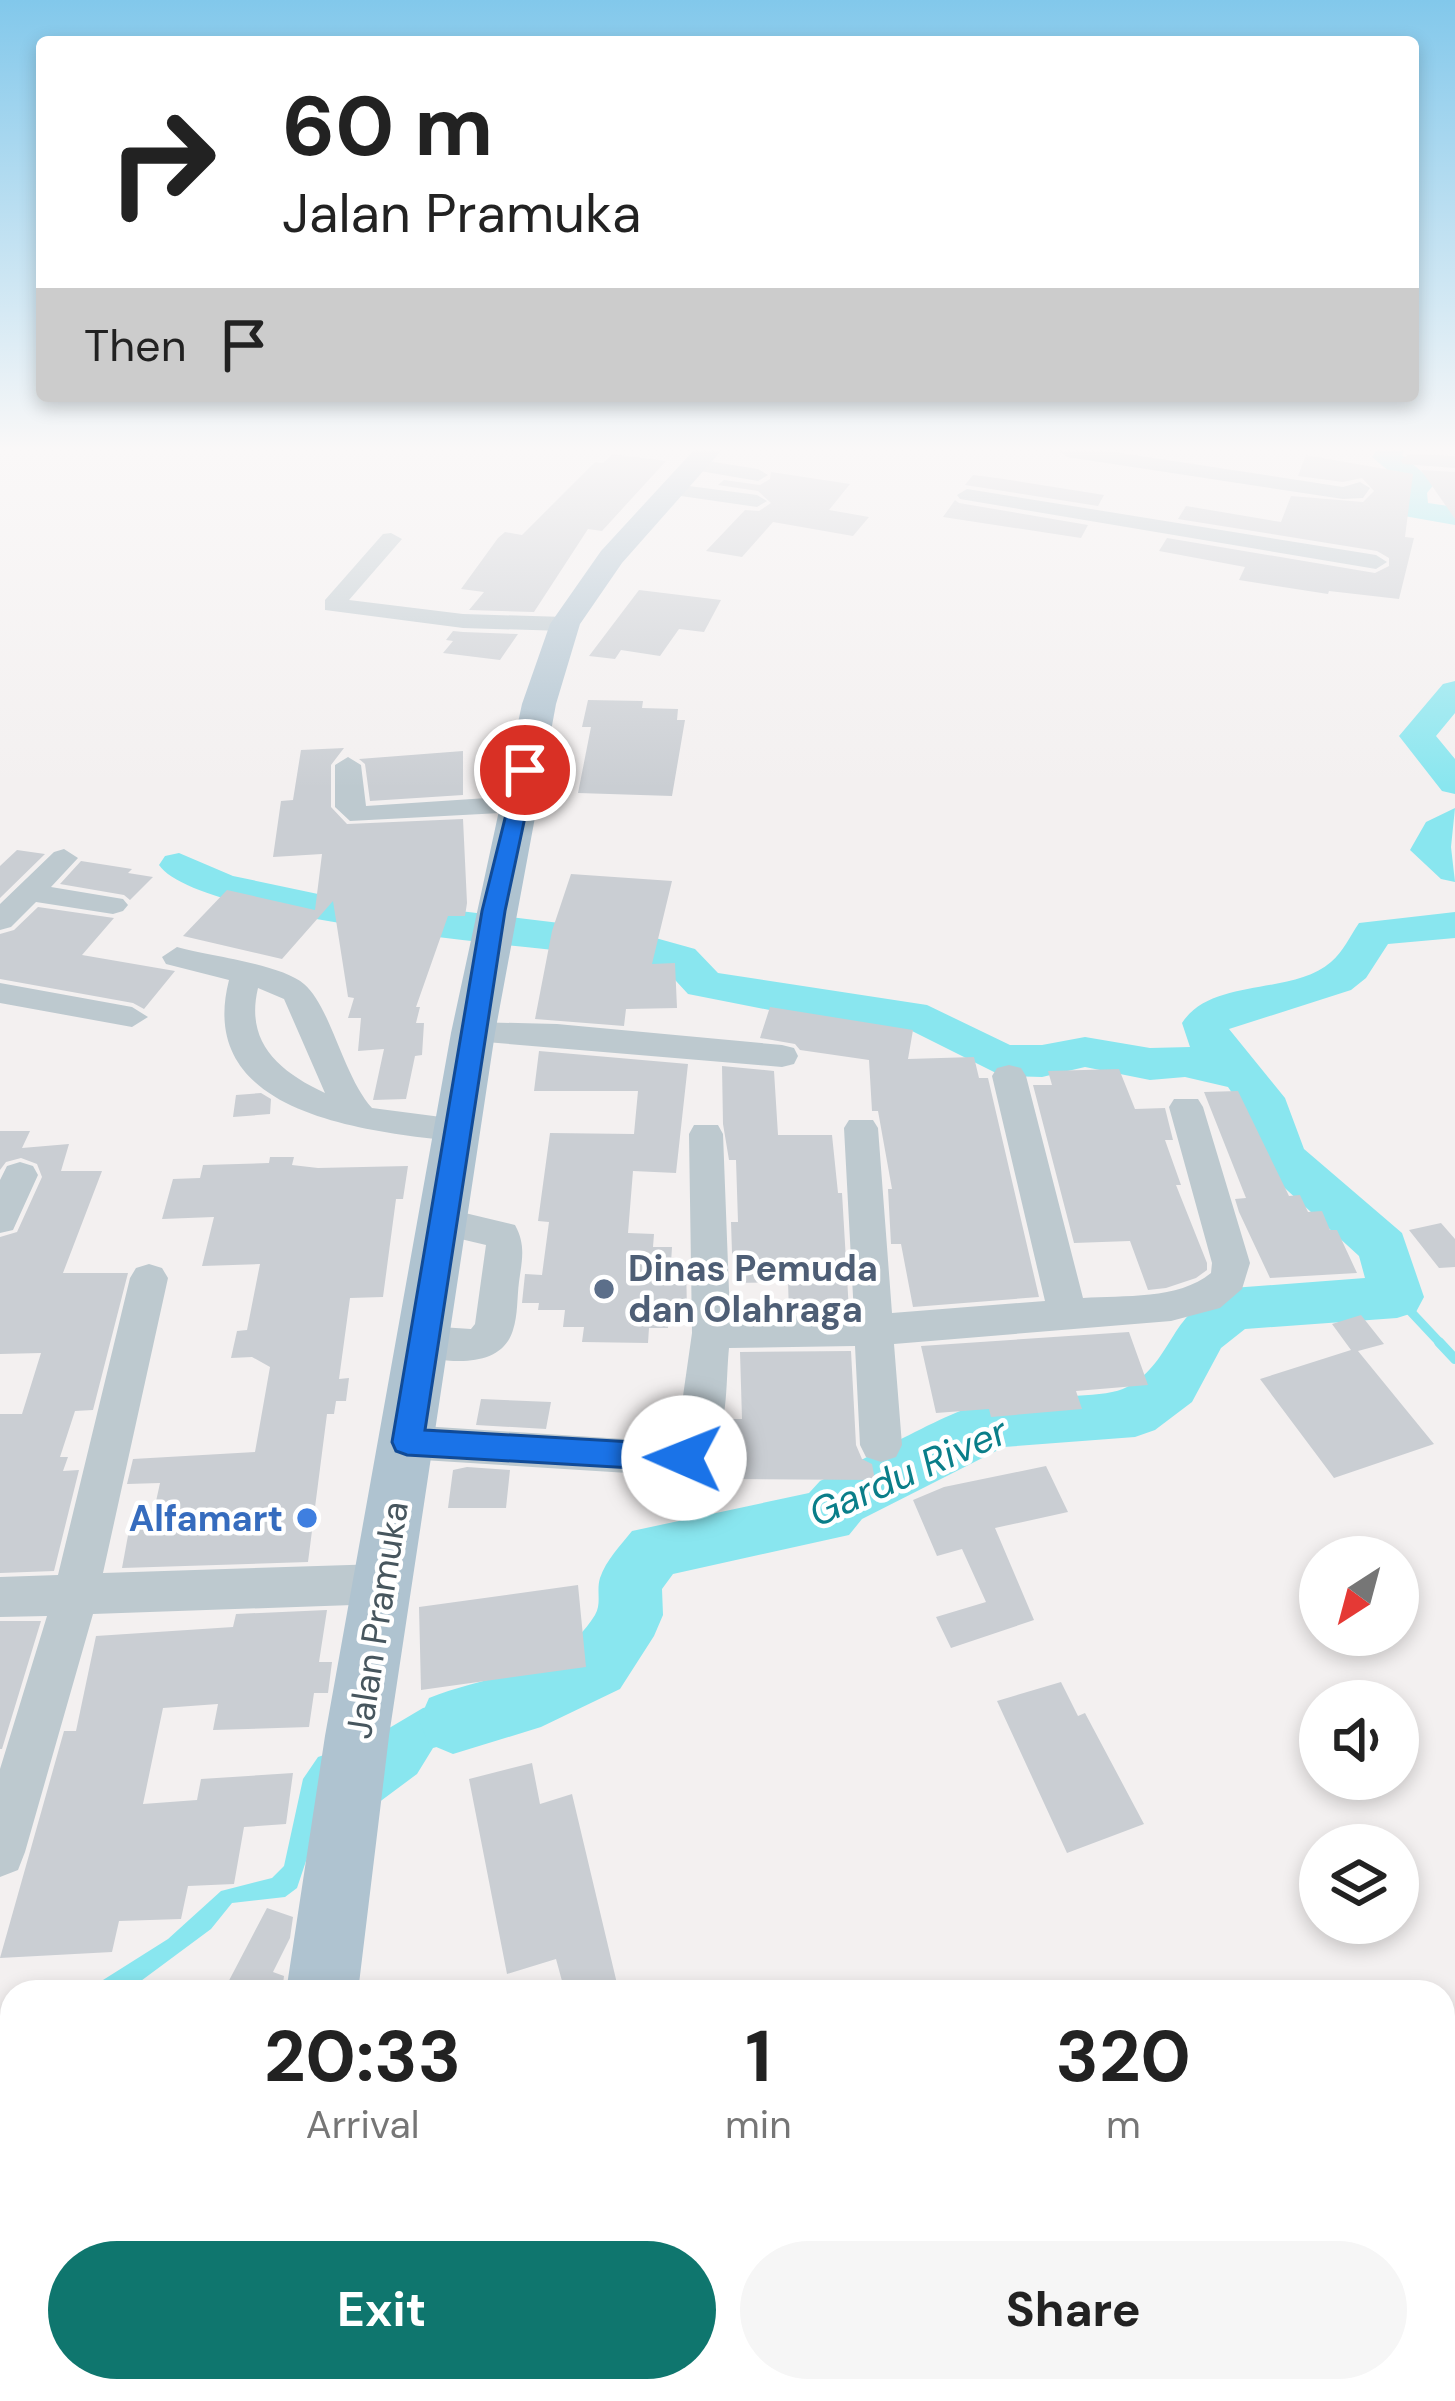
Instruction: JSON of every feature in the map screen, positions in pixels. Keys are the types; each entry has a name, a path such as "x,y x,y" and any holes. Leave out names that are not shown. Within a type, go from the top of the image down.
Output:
{"main road":[{"name":"Jalan Pramuka","path":"324,1980 357,1736 491,932 539,704 565,624 607,563"}],"street":[{"path":"369,563 333,605 463,621 565,624"},
{"path":"348,765 349,807 360,815 518,804"},
{"path":"0,921 64,857"},
{"path":"29,892 113,905"},
{"path":"177,957 283,984 297,994 343,1097 362,1119"},
{"path":"246,974 236,1000 240,1029 273,1084 313,1105 362,1119 460,1130"},
{"path":"0,993 132,1017"},
{"path":"473,1033 557,1034 782,1056"},
{"path":"1009,1076 1066,1312"},
{"path":"712,1333 873,1330 1171,1306 1208,1298 1229,1279 1231,1263 1186,1107"},
{"path":"861,1128 881,1445"},
{"path":"407,1442 684,1458 699,1437 712,1333 706,1134"},
{"path":"0,1220 20,1174"},
{"path":"0,1852 76,1594 149,1278"},
{"path":"0,1597 382,1584"}],"water":[{"path":"515,1688 526,1723 433,1748 417,1774 308,1855 297,1888 285,1897 232,1903 211,1929 142,1980 103,1980 168,1939 221,1891 272,1878 284,1866 303,1779 318,1757 369,1740 423,1708"}],"building":[{"path":"480,563 566,563 534,612 469,610 484,592 461,589"},
{"path":"1224,563 1316,563 1375,573 1408,563 1399,599 1239,580 1245,567"},
{"path":"639,590 721,600 704,632 679,629 660,656 621,650 615,659 589,656"},
{"path":"453,631 518,634 500,660 443,653 453,641 446,640"},
{"path":"588,700 643,701 642,708 678,709 677,720 685,720 672,796 578,793 591,727 582,727"},
{"path":"344,748 331,765 331,807 347,824 463,819 465,916 448,916 416,1007 420,1007 416,1023 424,1023 422,1055 415,1056 406,1099 373,1100 384,1049 358,1051 361,1018 348,1018 354,998 348,997 333,901 282,959 183,936 227,890 315,910 322,854 273,857 281,801 293,800 301,750"},
{"path":"463,751 463,795 370,801 365,764 359,759"},
{"path":"17,850 45,854 0,898 0,866"},
{"path":"81,861 153,877 130,900 60,884"},
{"path":"571,874 672,881 652,964 675,963 677,1008 626,1009 624,1026 535,1019 552,931"},
{"path":"38,907 114,918 82,955 175,971 144,1009 133,1003 0,979 0,934 14,930"},
{"path":"770,1007 913,1030 908,1059 974,1057 979,1078 988,1078 1039,1297 913,1307 901,1244 891,1244 888,1189 892,1189 878,1111 872,1111 869,1060 800,1050 795,1044 760,1038"},
{"path":"539,1051 688,1064 676,1173 633,1171 628,1233 654,1234 653,1247 672,1247 671,1263 686,1263 687,1312 669,1312 668,1328 649,1328 648,1343 582,1342 584,1327 563,1327 565,1310 538,1310 539,1303 522,1303 525,1274 542,1275 549,1222 538,1221 550,1133 634,1134 638,1091 534,1091"},
{"path":"722,1066 774,1071 778,1135 832,1135 838,1193 842,1193 849,1311 789,1312 788,1282 733,1283 736,1160 729,1160 723,1124"},
{"path":"1119,1069 1135,1109 1165,1108 1173,1140 1165,1140 1181,1185 1176,1185 1207,1263 1207,1270 1196,1278 1166,1288 1148,1290 1130,1241 1074,1243 1033,1085 1052,1085 1048,1071"},
{"path":"1238,1091 1289,1196 1300,1195 1308,1212 1322,1211 1330,1230 1337,1230 1357,1273 1270,1278 1239,1212 1235,1199 1246,1198 1204,1092"},
{"path":"261,1093 271,1099 270,1114 233,1117 236,1095"},
{"path":"0,1131 30,1131 22,1148 69,1144 61,1171 102,1171 63,1273 128,1273 93,1410 75,1411 60,1457 68,1457 63,1471 79,1470 54,1571 0,1573 0,1414 22,1414 41,1353 0,1354 0,1237 17,1232 42,1177 37,1164 21,1158 6,1162 0,1170"},
{"path":"270,1157 294,1157 292,1165 318,1168 408,1166 403,1199 396,1199 383,1297 350,1298 339,1379 349,1378 346,1401 336,1401 334,1414 327,1414 308,1562 122,1568 129,1530 150,1529 160,1483 127,1484 133,1459 255,1452 270,1367 252,1357 231,1358 237,1331 247,1330 260,1264 202,1266 214,1217 162,1219 173,1179 200,1178 203,1165 269,1163"},
{"path":"1441,1223 1455,1239 1455,1267 1439,1268 1409,1230"},
{"path":"1361,1315 1384,1344 1358,1351 1434,1444 1334,1478 1260,1379 1351,1350 1332,1324"},
{"path":"1129,1332 1148,1385 1076,1391 1082,1409 991,1417 989,1409 936,1413 921,1346"},
{"path":"851,1351 856,1445 862,1459 872,1464 875,1480 733,1479 731,1419 742,1419 740,1352"},
{"path":"481,1399 551,1402 546,1429 476,1425"},
{"path":"1046,1466 1068,1512 995,1528 1034,1620 951,1648 936,1617 986,1602 962,1549 937,1556 913,1500 944,1487"},
{"path":"453,1470 510,1470 506,1508 448,1508"},
{"path":"578,1585 586,1667 421,1690 419,1607"},
{"path":"327,1610 319,1662 332,1662 328,1693 314,1693 309,1727 213,1730 218,1704 163,1708 143,1804 197,1800 201,1779 293,1773 286,1824 244,1827 234,1884 188,1886 181,1919 119,1921 112,1952 0,1958 64,1731 76,1731 96,1636 233,1627 236,1614"},
{"path":"0,1621 41,1621 2,1749 0,1749"},
{"path":"1061,1682 1078,1716 1085,1713 1144,1824 1067,1853 997,1701"},
{"path":"532,1763 540,1804 572,1794 616,1980 562,1980 556,1959 507,1974 469,1779"},
{"path":"267,1908 293,1917 290,1938 273,1972 284,1980 229,1980"}],"waterway":[{"name":"Gardu River","path":"1455,691 1417,736 1455,783"},
{"name":"Gardu River","path":"1455,820 1440,830 1430,850 1455,870"},
{"path":"179,865 220,885 318,907 634,945 680,959 704,984 927,1020 1002,1060 1042,1061 1085,1052 1150,1064 1185,1061 1244,1076"},
{"name":"Gardu River","path":"1244,1076 1210,1042 1205,1023 1241,1007 1336,980 1351,968 1374,932 1455,925"},
{"name":"Gardu River","path":"453,1721 541,1695 597,1667 631,1615 630,1582 654,1550 827,1516 841,1500 996,1423 1135,1413 1172,1386 1201,1333 1232,1309 1397,1297 1383,1247 1282,1157 1268,1110 1244,1076"},
{"path":"1397,1297 1442,1345"},
{"path":"1439,1342 1455,1359"}],"place":[{"name":"Dinas Pemuda dan Olahraga","path":"604,1289"},
{"name":"Alfamart","path":"307,1518"}],"route":[{"path":"525,770 494,911 407,1442 655,1460 684,1458"}]}
